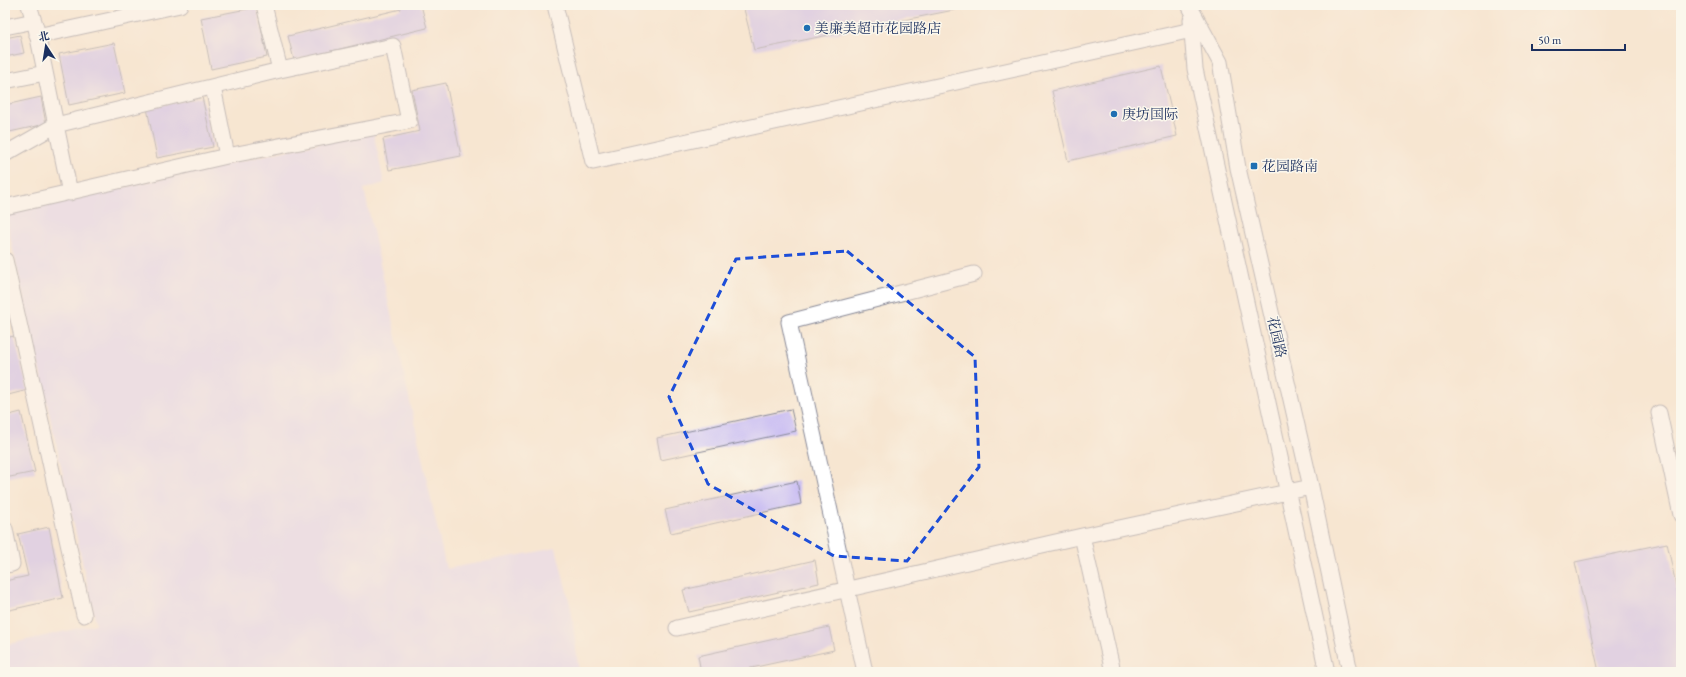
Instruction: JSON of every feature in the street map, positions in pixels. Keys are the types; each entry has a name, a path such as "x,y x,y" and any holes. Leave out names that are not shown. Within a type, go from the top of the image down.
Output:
{"street":[{"path":"29,5 34,21 70,193"},
{"path":"37,36 180,5"},
{"path":"264,5 280,70"},
{"path":"555,5 593,162 1192,30"},
{"name":"花园路","path":"1190,6 1195,69 1327,672"},
{"name":"花园路","path":"1190,6 1220,62 1238,168 1311,487 1350,672"},
{"path":"5,27 34,21"},
{"path":"5,154 56,125 280,70 393,46 409,121 227,156 5,207"},
{"path":"5,81 45,73"},
{"path":"213,87 227,156"},
{"path":"5,260 84,615"},
{"path":"865,672 789,322 974,274"},
{"path":"1659,413 1681,515"},
{"path":"677,628 1082,536 1311,487"},
{"path":"5,529 12,564 5,565"},
{"path":"1082,536 1113,672"},
{"path":"1314,612 1336,606"}],"highlighted area":[{"path":"847,251 975,357 979,467 907,561 834,556 708,484 669,397 736,259"}],"shaded area":[{"path":"373,131 384,183 364,189 446,569 556,548 571,608 579,672 5,672 5,645 96,624 5,214"}],"building":[{"path":"400,5 421,5 427,28 294,60 288,36 401,9"},
{"name":"美廉美超市花园路店","path":"743,5 974,5 974,6 754,50"},
{"path":"257,7 267,57 211,69 201,18"},
{"path":"20,35 24,53 5,57 5,38"},
{"path":"114,43 125,93 69,105 59,54"},
{"name":"庚坊国际","path":"1161,66 1177,136 1068,161 1052,91"},
{"path":"446,83 461,156 389,170 383,139 420,131 412,90"},
{"path":"41,97 46,124 5,133 5,105"},
{"path":"202,97 213,147 157,158 147,108"},
{"path":"14,336 28,390 8,395 5,386 5,338"},
{"path":"791,409 796,431 661,460 657,438"},
{"path":"21,412 35,472 5,478 5,416"},
{"path":"797,481 801,504 671,533 665,510"},
{"path":"49,527 63,598 5,611 5,581 28,576 18,534"},
{"path":"1667,543 1681,608 1681,672 1599,672 1575,562"},
{"path":"815,560 819,583 689,612 683,590"},
{"path":"829,627 834,650 733,672 701,672 698,656"}],"place":[{"name":"美廉美超市花园路店","path":"807,28"},
{"name":"庚坊国际","path":"1114,114"},
{"name":"花园路南","path":"1254,166"}]}
